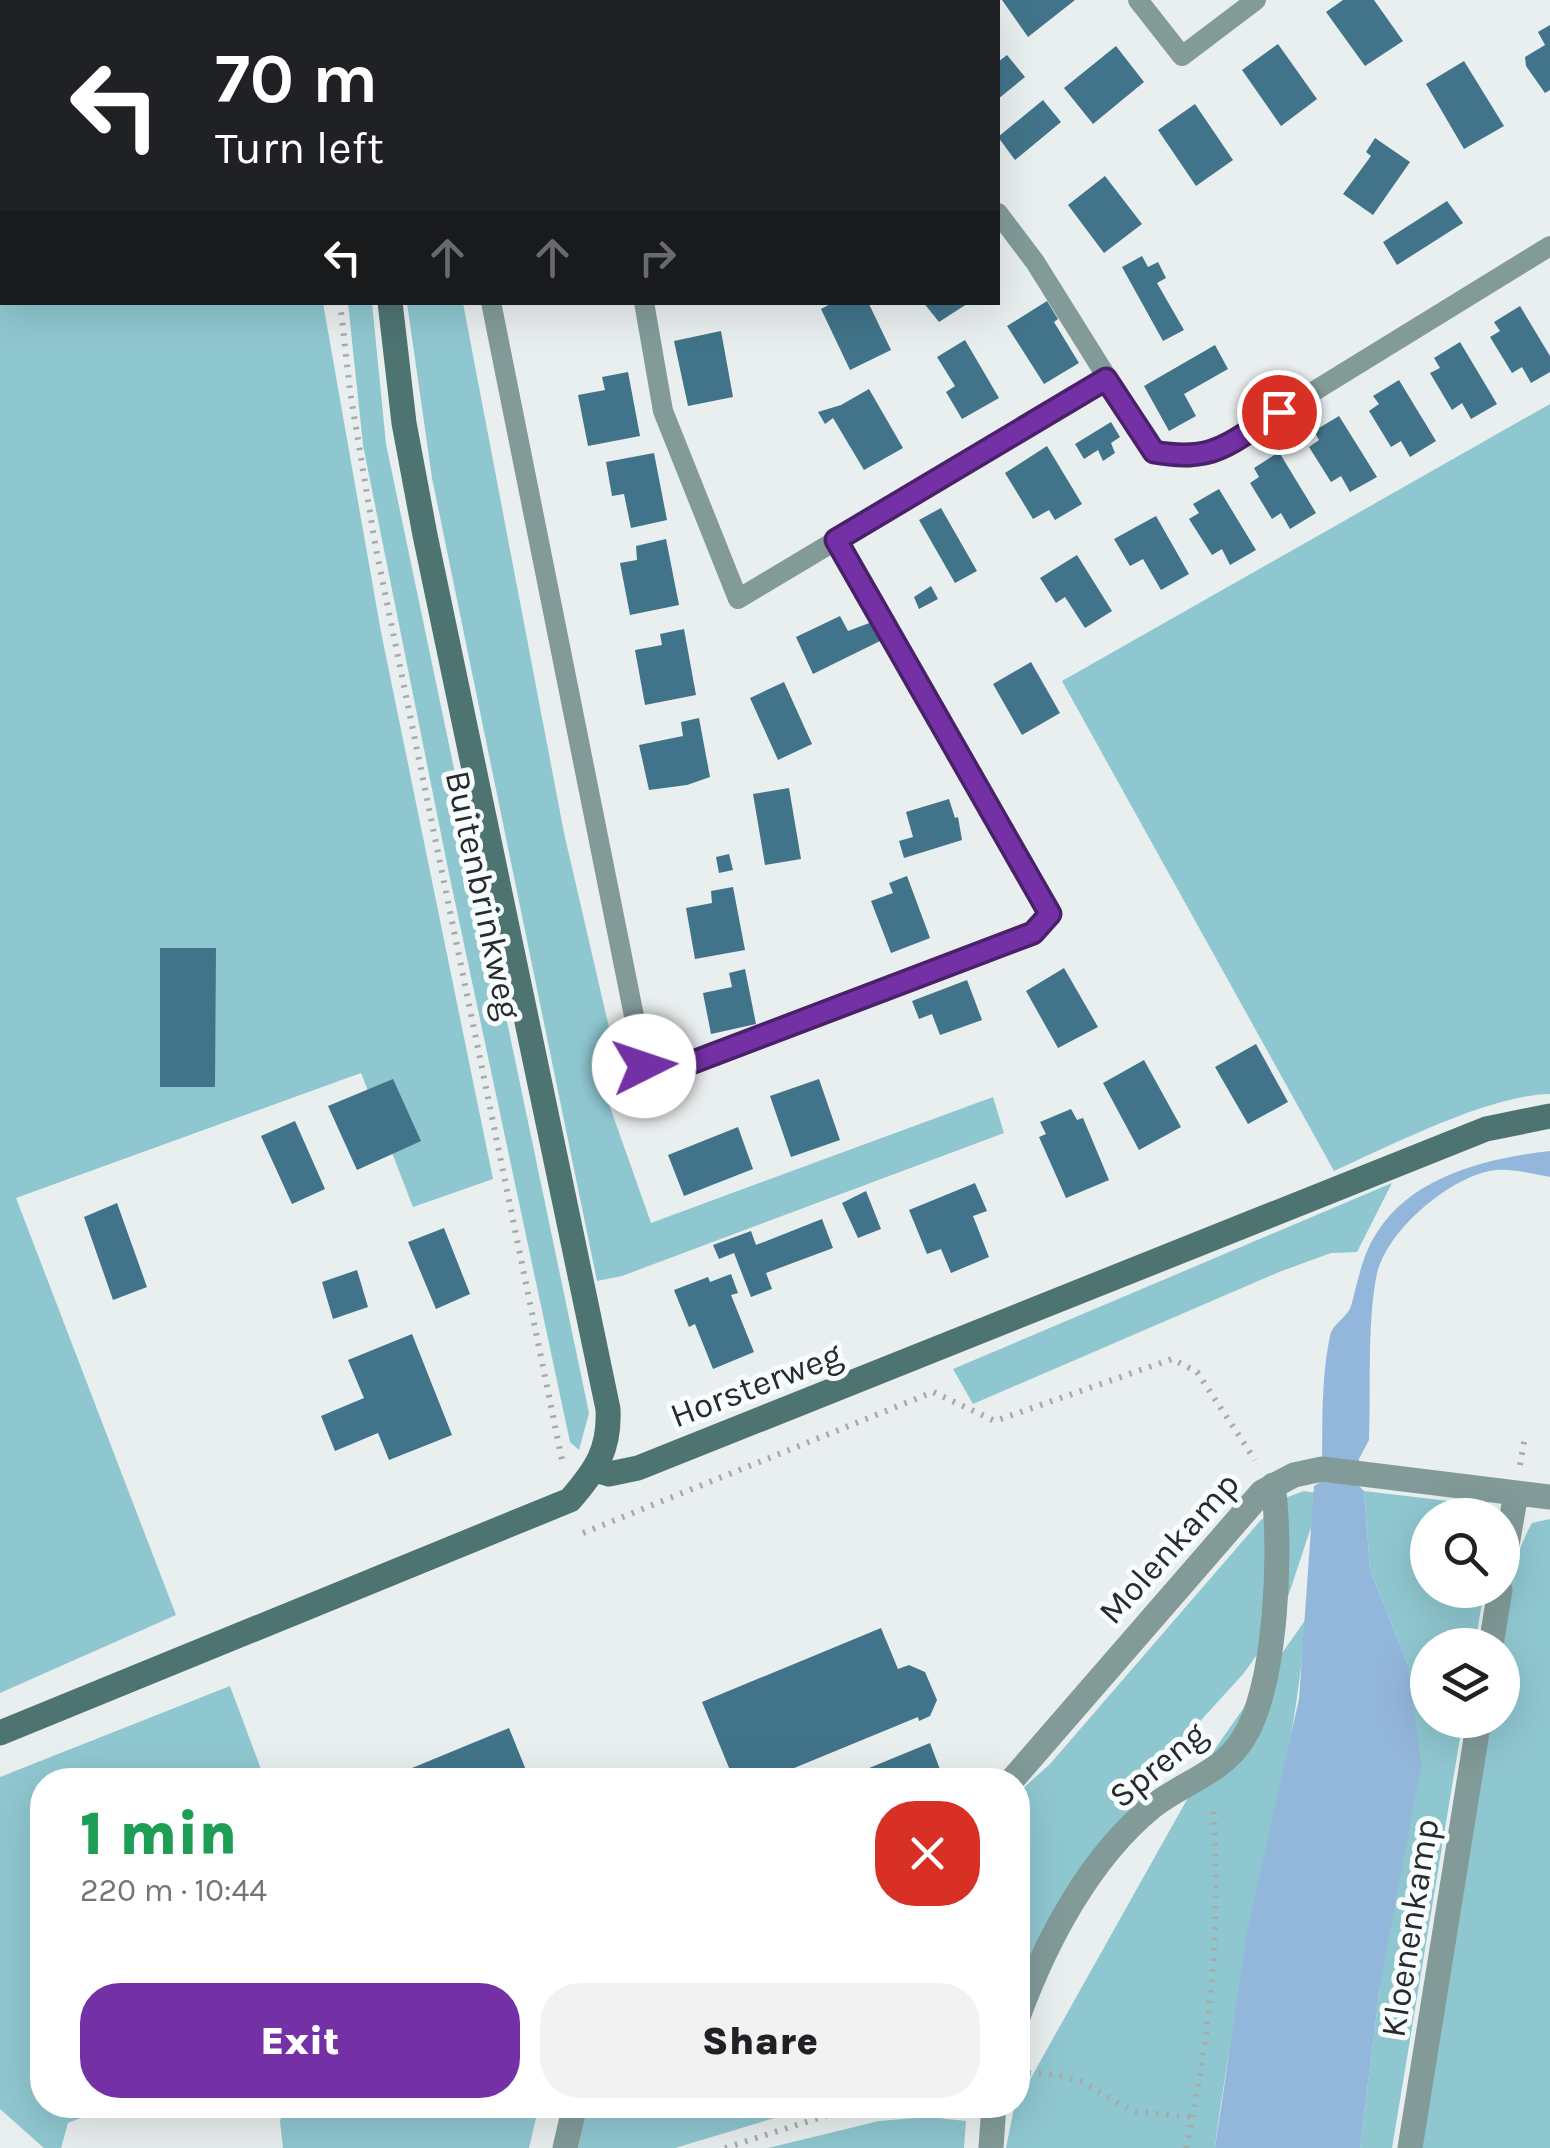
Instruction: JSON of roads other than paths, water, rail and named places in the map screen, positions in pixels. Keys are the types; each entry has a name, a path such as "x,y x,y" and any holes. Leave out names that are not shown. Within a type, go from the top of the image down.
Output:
{"main road":[{"name":"Buitenbrinkweg","path":"390,305 404,423 425,534 608,1409 607,1449 596,1470"},
{"name":"Horsterweg","path":"596,1470 609,1474 638,1468 1486,1129 1550,1116"},
{"path":"0,1734 570,1500 596,1470"}],"street":[{"name":"Molenkamp","path":"1022,1768 1262,1492 1273,1486 1322,1469 1550,1497"},
{"name":"Spreng","path":"1030,1984 1095,1868 1152,1808 1210,1771 1242,1740 1260,1703 1268,1656 1279,1526 1273,1486"},
{"path":"1515,1498 1516,1492"},
{"name":"Kloenenkamp","path":"1410,2148 1476,1738"},
{"path":"565,2148 572,2118"},
{"path":"991,2148 993,2118"}],"lane":[{"path":"1138,0 1182,56 1256,0"},
{"path":"1000,216 1036,262 1154,452 1189,458 1212,454 1550,246"},
{"path":"491,305 644,1066 658,1073 1033,933 1050,914 836,540"},
{"path":"645,305 663,412 738,599 1106,379"}]}
